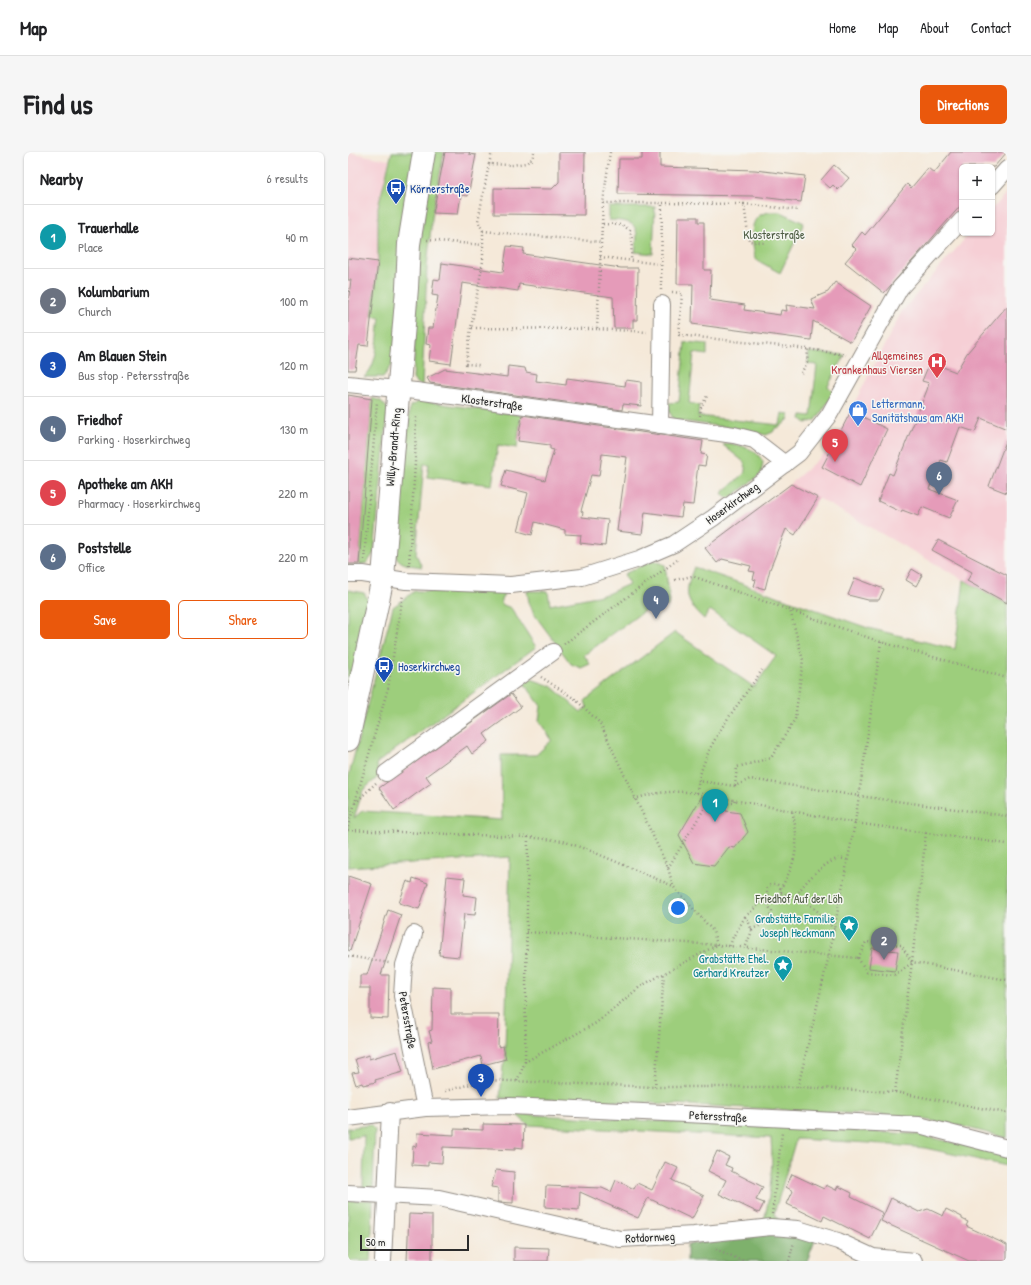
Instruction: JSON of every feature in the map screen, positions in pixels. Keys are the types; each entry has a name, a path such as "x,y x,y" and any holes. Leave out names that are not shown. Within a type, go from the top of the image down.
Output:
{"main road":[{"name":"Willy-Brandt-Ring","path":"348,740 382,577 407,288 409,244 424,152"}],"street":[{"path":"995,183 1007,169"},
{"name":"Hoserkirchweg","path":"348,574 406,581 511,585 582,577 639,559 674,544 713,518 799,453 830,416 900,288 959,223"},
{"path":"660,425 662,304"},
{"name":"Klosterstraße","path":"348,384 734,435 754,440 785,464"},
{"path":"386,773 553,652"},
{"name":"Petersstraße","path":"414,934 404,965 402,996 424,1102"},
{"name":"Petersstraße","path":"348,1118 390,1111 424,1102 919,1125 1007,1148"},
{"path":"383,1261 390,1111"},
{"name":"Rotdornweg","path":"348,1193 439,1198 620,1239 694,1235 771,1226 798,1230 838,1241 873,1257 910,1260"}],"path":[{"path":"479,365 466,364 483,261 483,231 478,221 492,152"},
{"path":"489,164 526,163 532,159 534,152"},
{"path":"597,329 603,203 610,152"},
{"path":"603,203 744,204 797,210"},
{"path":"662,203 660,264 661,291 682,293 680,336 808,349 861,357"},
{"path":"744,204 749,241 766,243"},
{"path":"603,224 622,225 630,230 632,239 631,260"},
{"path":"483,231 601,242"},
{"path":"424,239 483,245"},
{"path":"600,257 660,264"},
{"path":"471,328 597,329 662,333"},
{"path":"801,373 807,364 808,349"},
{"path":"698,430 701,407 707,396"},
{"path":"675,580 692,576 880,642 1007,678"},
{"path":"735,786 737,767 771,758 795,719 803,660 790,610"},
{"path":"798,1087 829,956 855,824 880,642"},
{"path":"530,670 575,699 600,723 634,799 668,868 673,886"},
{"path":"697,793 698,781 708,749 762,670"},
{"path":"386,773 354,804 348,828 528,837 563,841 591,851 673,886 713,931 717,945"},
{"path":"698,781 735,786 750,779 859,796 1007,816"},
{"path":"634,799 659,792 680,790 735,799 855,824 926,832 1007,844"},
{"path":"668,868 707,804 734,803 735,799"},
{"path":"780,889 792,869 795,859 797,836 792,811"},
{"path":"895,1092 912,962 926,832"},
{"path":"517,1081 525,1062 528,837"},
{"path":"796,897 817,872 838,859 848,860"},
{"path":"730,946 733,937 745,917 765,899 768,895 767,890 771,885 776,884 781,893"},
{"path":"781,893 804,901 821,914 834,929"},
{"path":"768,895 772,898 776,898 781,893"},
{"path":"751,929 759,927 770,917 772,912 765,899"},
{"path":"745,917 748,920 751,929 745,948"},
{"path":"526,932 730,946 858,958"},
{"path":"858,958 866,942 901,945 912,962 1007,980"},
{"path":"525,1062 596,1023 641,986 664,972 717,945"},
{"path":"348,956 404,965"},
{"path":"858,958 867,972 894,975 912,962"},
{"path":"655,1087 664,972"},
{"path":"424,1102 486,1080 655,1087 798,1087 895,1092 1007,1113"},
{"path":"771,1226 783,1119"}],"shaded area":[{"path":"348,152 389,160 378,207 378,262 374,298 348,295"},
{"name":"Allgemeines Krankenhaus Viersen","path":"1007,192 1007,604 791,483 831,448 902,311 967,236 995,236 995,206"}],"green space":[{"path":"392,152 415,152 393,364 383,377 364,377 369,372 372,365 378,341 380,317 372,316 378,262 378,207"},
{"path":"434,152 444,152 432,218 427,267 422,386 416,383 413,379 420,242"},
{"path":"609,207 655,207 653,254 635,252 637,236 634,226 630,223 609,220"},
{"name":"Klosterstraße","path":"781,212 804,223 780,273 755,259 752,237 754,223 762,214"},
{"path":"685,342 707,344 707,355 694,353 689,403 699,405 698,416 780,425 782,413 789,414 789,419 779,428 776,427 773,432 766,435 747,430 674,420 669,411 669,403 679,402"},
{"path":"809,352 845,355 828,386 834,393 816,420 806,423 801,419 802,415 811,416 817,365 808,364"},
{"path":"372,398 381,401 388,409 374,553 367,563 359,565"},
{"path":"421,401 521,415 517,448 498,445 492,485 427,477 429,464 424,464 416,554 422,567 403,563 397,559 395,555 410,406"},
{"path":"728,443 748,448 757,454 763,462 761,474 730,498 725,497 722,493 744,474 746,468 744,462 723,445"},
{"path":"654,560 665,565 670,602 667,607 660,599 584,655 590,664 581,668 571,664 534,614 529,602 527,591 548,591 550,605 607,594 629,584 624,574"},
{"name":"Friedhof Auf der Löh","path":"694,567 868,628 955,649 964,580 1007,604 1007,1138 957,1125 902,1116 613,1101 500,1098 503,1066 506,1058 510,857 348,867 348,779 393,607 415,591 504,592 501,604 511,608 536,647 377,763 378,777 363,790 354,818 362,811 502,820 501,755 536,755 552,740 539,721 541,706 524,683 531,679 551,686 581,712 587,707 585,701 587,699 675,632 754,687 776,656 710,610 704,619 697,612 689,601 688,595 689,583"},
{"path":"348,590 364,593 369,601 348,702"},
{"path":"516,1114 915,1134 1007,1155 1007,1166 925,1148 796,1139 774,1214 780,1222 764,1220 771,1179 771,1138 528,1125"},
{"path":"370,1125 375,1130 373,1188 363,1188 364,1136 348,1138 348,1128"},
{"path":"348,1200 373,1200 371,1261 348,1261"},
{"path":"761,1234 816,1238 807,1261 687,1261 687,1245 734,1236"}],"building":[{"path":"445,152 470,152 469,154 476,155 468,196 461,195 458,214 433,213"},
{"path":"559,152 585,152 584,215 494,214 494,188 552,189 559,182"},
{"path":"642,152 660,152 660,167 755,170 805,176 801,202 753,196 618,194 619,159 642,159"},
{"path":"951,152 1007,152 995,166 995,164 959,164 959,207 884,293 845,262 856,249 852,245 862,232 865,235 907,184 911,188 928,168 934,173"},
{"path":"834,165 849,178 838,190 833,185 830,188 821,180"},
{"path":"678,217 698,217 698,222 704,222 704,270 711,270 710,300 745,305 744,310 780,315 781,310 787,311 786,305 815,309 811,299 828,292 835,282 871,306 851,342 813,321 811,340 692,324 693,284 677,284"},
{"path":"507,246 524,248 523,254 621,268 638,268 637,320 633,320 633,328 614,328 613,297 519,284 518,291 462,283 451,364 429,361 431,345 426,344 428,328 433,328 438,296 432,295 434,279 440,280 442,263 503,272"},
{"path":"348,258 378,262 368,346 359,345 355,370 348,370 348,303 351,280 348,280"},
{"path":"1007,306 1007,429 981,418 975,432 960,427 947,462 941,460 929,489 958,500 949,518 922,507 918,516 902,510 901,512 878,501 889,473 893,475 927,390 929,383 922,381 930,362 956,372 967,353"},
{"path":"508,366 525,368 526,372 537,374 536,381 566,385 567,378 625,386 626,380 641,382 641,406 623,404 622,410 430,383 427,378 445,369 507,377"},
{"path":"348,395 372,399 359,564 348,564"},
{"path":"851,411 887,429 860,487 822,467"},
{"path":"522,415 703,441 701,454 707,455 705,466 698,465 693,505 683,504 681,517 645,512 642,534 617,531 627,457 602,454 599,476 591,475 581,511 583,512 582,517 608,520 605,546 580,543 581,535 565,534 565,530 535,522 532,535 518,531 528,493 501,486 506,470 545,480 554,450 550,449 550,445 518,441"},
{"path":"1007,441 1007,493 989,486"},
{"path":"791,484 818,498 795,535 786,529 770,569 765,589 754,586 756,580 753,579 755,572 749,571 751,566 722,559 717,563 705,548"},
{"path":"938,540 1007,575 1007,603 967,581 972,572 932,550"},
{"path":"912,569 922,575 916,586 906,580"},
{"path":"855,578 884,589 879,600 868,600 848,595"},
{"path":"511,694 521,707 484,734 489,741 472,754 467,746 426,776 431,783 394,810 379,788"},
{"path":"702,796 722,799 726,811 740,813 748,832 735,848 729,847 714,866 694,863 679,835"},
{"path":"348,876 372,884 350,951 348,950"},
{"path":"447,876 465,878 463,895 477,897 475,915 464,914 459,957 439,955"},
{"path":"413,878 428,883 419,909 399,903 407,881 412,883"},
{"path":"388,910 401,915 381,975 389,975 388,1019 370,1018 370,988 360,988 360,975 367,975"},
{"path":"872,948 898,951 895,971 869,968"},
{"path":"433,987 451,988 451,1014 499,1014 498,1047 503,1046 506,1059 483,1065 481,1056 433,1069 428,1042 432,1041 429,1031 432,1030"},
{"path":"397,1051 403,1072 375,1080 376,1082 356,1085 352,1073 359,1072 355,1059 369,1055 369,1059"},
{"path":"483,1124 524,1125 523,1148 515,1147 515,1150 443,1147 442,1163 428,1162 428,1166 412,1165 413,1146 416,1147 417,1133 454,1135 454,1129 483,1130"},
{"path":"717,1151 729,1157 725,1165 732,1168 731,1171 763,1187 756,1200 764,1203 759,1213 719,1194 726,1180 708,1171"},
{"path":"665,1162 678,1168 672,1180 704,1196 692,1219 648,1198 638,1218 580,1192 579,1210 545,1207 546,1186 602,1188 611,1192 616,1180 634,1189 637,1183 652,1190"},
{"path":"496,1170 514,1172 513,1203 498,1202 498,1188 491,1187"},
{"path":"792,1174 824,1189 826,1185 836,1190 838,1186 852,1193 851,1197 883,1213 870,1239 824,1216 822,1221 787,1204 793,1191 786,1187"},
{"path":"891,1198 919,1212 928,1209 943,1216 946,1209 962,1217 962,1219 968,1222 966,1226 1007,1245 1007,1261 969,1261 881,1221"},
{"path":"409,1214 432,1215 432,1261 407,1261"},
{"path":"514,1247 549,1248 548,1261 514,1261"}],"place":[{"name":"Körnerstraße","path":"396,205"},
{"name":"Allgemeines Krankenhaus Viersen","path":"937,379"},
{"name":"Lettermann, Sanitätshaus am AKH","path":"858,427"},
{"name":"Apotheke am AKH","path":"835,462"},
{"name":"Poststelle","path":"939,495"},
{"name":"Friedhof","path":"656,619"},
{"name":"Hoserkirchweg","path":"384,683"},
{"name":"Trauerhalle","path":"715,822"},
{"name":"Grabstätte Familie Joseph Heckmann","path":"849,942"},
{"name":"Kolumbarium","path":"884,960"},
{"name":"Grabstätte Ehel. Gerhard Kreutzer","path":"783,982"},
{"name":"Am Blauen Stein","path":"481,1097"}]}
